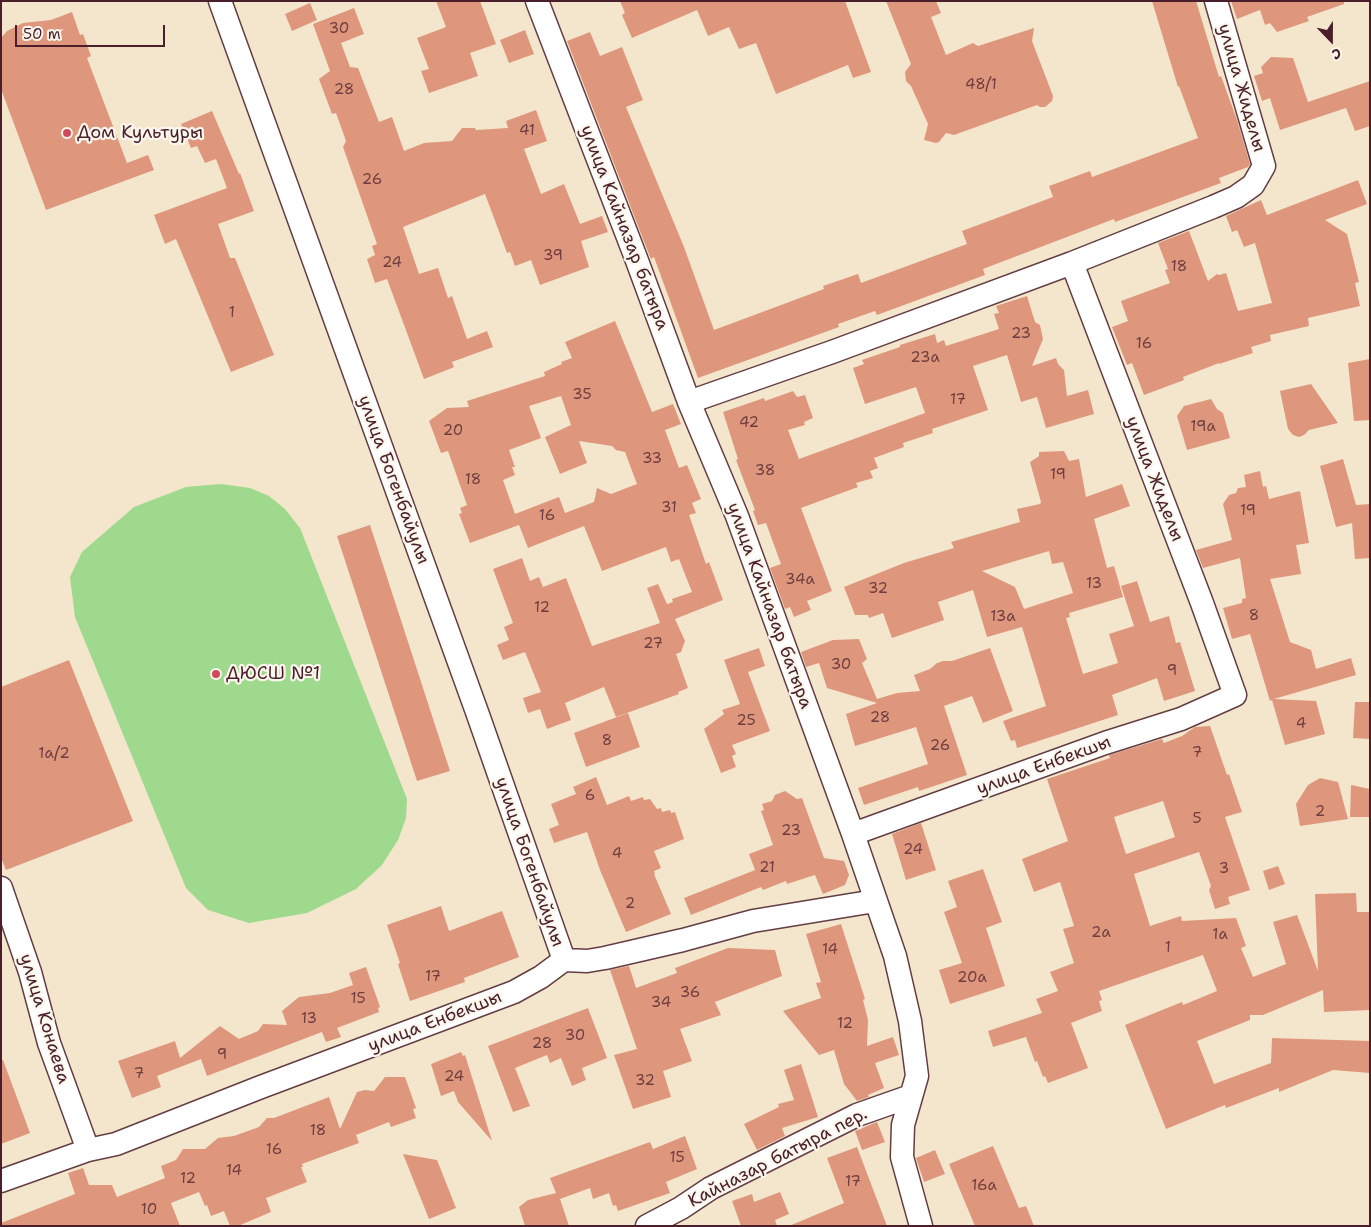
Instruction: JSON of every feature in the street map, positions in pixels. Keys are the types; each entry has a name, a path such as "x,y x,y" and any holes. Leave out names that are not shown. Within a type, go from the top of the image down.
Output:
{"street":[{"name":"улица Богенбайулы","path":"220,1 564,960"},
{"name":"улица Кайназар батыра","path":"537,1 689,402 736,516 853,834 895,956 910,1021 917,1076 904,1125 902,1156 921,1226"},
{"name":"улица Жиделы","path":"689,402 832,352 1072,263 1236,197 1253,185 1264,166 1216,1"},
{"name":"улица Жиделы","path":"1072,263 1202,603 1235,695"},
{"name":"улица Енбекшы","path":"853,834 1105,743 1181,719 1235,695"},
{"name":"улица Конаева","path":"1,888 30,972 50,1043 88,1150"},
{"path":"564,960 606,958 753,921 875,901"},
{"name":"улица Енбекшы","path":"1,1180 88,1150 116,1144 261,1087 514,992 541,977 564,960"},
{"name":"Кайназар батыра пер.","path":"647,1226 681,1208 711,1188 857,1116 911,1096"}],"green space":[{"path":"221,484 250,488 269,496 285,509 300,528 407,799 406,818 398,840 382,865 356,889 307,913 249,923 208,910 186,888 75,617 70,577 82,552 134,507 186,487"}],"building":[{"path":"436,1 480,1 496,44 470,53 478,76 429,93 421,71 429,69 417,38 446,27"},
{"path":"620,1 845,1 871,72 853,78 848,65 776,94 756,43 739,49 729,27 708,36 697,10 632,38 622,15 625,13"},
{"path":"886,1 936,1 941,13 931,17 946,55 973,43 978,46 1034,28 1032,41 1053,96 1052,101 1045,107 1037,105 954,135 946,133 936,143 924,140 928,124 911,86 906,81 905,72 911,64"},
{"path":"1152,1 1196,1 1219,77 1221,76 1237,120 1250,164 1248,167 1219,178 1221,183 1115,222 1114,219 983,269 985,275 877,315 875,311 838,324 839,327 698,378 654,257 651,259 567,41 590,32 600,56 622,47 643,100 626,107 684,247 714,330 824,289 823,286 858,274 861,283 967,244 962,231 1053,197 1049,186 1090,171 1092,177 1198,138 1178,87"},
{"path":"1231,1 1344,1 1344,4 1307,17 1309,21 1277,32 1270,23 1265,25 1260,10 1237,19"},
{"path":"310,3 317,20 292,31 285,14"},
{"path":"354,8 364,34 341,43 350,67 358,68 379,122 392,117 404,151 424,143 452,141 462,128 475,128 476,130 508,128 506,121 536,110 547,141 524,149 541,194 564,184 580,224 602,216 608,232 581,241 589,267 540,285 531,260 515,266 510,252 507,253 485,194 403,227 419,274 438,268 448,298 452,296 467,339 487,331 493,347 452,362 454,367 424,379 387,279 375,283 367,259 375,255 372,246 377,244 343,147 346,141 336,113 332,114 319,79 330,71 313,24"},
{"name":"Дом Культуры","path":"72,12 80,35 83,34 91,56 87,58 127,163 148,155 154,170 46,210 1,89 1,38 7,31 23,23 51,20"},
{"path":"525,30 534,54 509,63 500,40"},
{"path":"1271,57 1293,58 1308,102 1370,81 1370,126 1355,131 1346,108 1280,130 1270,98 1262,101 1254,76 1263,73 1261,67"},
{"path":"212,111 240,173 254,211 218,224 230,258 235,258 274,355 231,372 176,239 165,244 154,215 227,188 216,159 205,163 197,146 191,148 181,124"},
{"path":"1358,180 1367,204 1325,220 1347,234 1359,282 1355,283 1360,306 1308,318 1309,326 1270,335 1271,341 1251,347 1253,353 1219,363 1183,377 1184,380 1144,395 1132,363 1127,365 1112,327 1128,321 1121,301 1170,283 1165,270 1168,269 1158,243 1189,231 1208,281 1217,274 1226,273 1238,311 1272,303 1255,243 1244,247 1237,230 1232,232 1226,216 1261,200 1267,215"},
{"path":"1027,296 1035,322 1040,325 1043,339 1032,366 1056,358 1058,364 1064,370 1067,396 1088,390 1094,414 1046,428 1037,397 1021,402 1007,355 973,366 988,410 932,429 933,433 903,443 904,447 874,458 878,468 870,471 873,478 856,483 858,487 801,508 832,591 807,601 811,610 794,617 790,607 785,609 770,568 781,564 766,523 758,525 753,511 755,510 736,460 738,459 723,412 764,398 765,401 793,391 797,397 805,395 813,418 804,422 805,425 788,430 799,459 925,413 916,387 865,404 853,368 864,364 862,360 935,334 937,343 944,340 946,346 999,329 994,314 999,313 996,306"},
{"path":"615,321 652,412 673,404 681,424 665,430 679,468 687,465 701,499 692,503 696,513 689,515 706,564 709,562 723,600 675,619 685,641 681,652 676,654 688,688 678,692 679,694 616,717 604,687 565,703 571,720 547,729 540,709 528,713 523,698 541,692 525,652 503,660 497,645 509,640 504,627 513,623 493,569 522,558 530,581 539,577 543,587 566,578 592,646 660,623 647,588 658,584 667,604 673,602 672,599 692,592 679,559 671,562 666,547 602,571 584,526 528,548 519,525 470,543 459,514 462,513 460,508 467,505 448,451 441,453 429,421 447,408 469,407 467,401 545,376 544,372 572,358 565,342","holes":["561,396 571,425 545,437 560,474 587,463 579,441 612,446 616,450 625,452 637,484 611,494 597,488 594,502 565,513 559,497 515,514 503,480 515,475 512,467 515,467 509,450 541,438 529,406"]},
{"path":"1370,359 1370,420 1354,421 1348,363"},
{"path":"1311,384 1338,423 1309,430 1299,437 1293,435 1288,429 1280,391"},
{"path":"1211,399 1217,409 1223,413 1230,438 1187,450 1177,416 1184,406"},
{"path":"1064,451 1069,461 1079,459 1086,497 1122,484 1130,506 1094,519 1107,568 1114,566 1123,597 1069,613 1070,617 1066,618 1083,674 1118,663 1109,634 1134,626 1121,586 1137,581 1150,622 1169,616 1176,643 1180,642 1195,691 1164,701 1157,678 1112,695 1118,715 1017,748 1015,740 1011,741 1003,721 1046,706 1022,627 987,637 973,590 938,602 944,620 892,638 883,613 869,618 868,615 855,615 844,587 904,563 954,548 951,542 1020,522 1017,509 1040,504 1041,502 1030,462 1039,456 1039,452","holes":["1049,551 1052,564 1063,562 1073,593 1024,609 1015,587 982,571"]},
{"path":"1343,459 1356,505 1370,504 1370,558 1355,559 1352,523 1336,527 1320,466"},
{"path":"1260,471 1263,487 1266,486 1269,499 1300,491 1309,543 1296,545 1301,574 1270,579 1290,642 1311,650 1316,669 1351,658 1356,675 1274,699 1316,701 1325,734 1285,745 1250,634 1232,639 1223,608 1242,603 1242,599 1246,598 1240,558 1203,568 1196,550 1232,540 1223,504 1229,495 1236,493 1238,488 1246,487 1244,475"},
{"path":"370,525 450,771 417,781 337,536"},
{"path":"859,639 867,659 862,663 877,699 897,693 920,691 914,675 930,669 937,663 952,661 990,648 1013,711 983,723 972,696 944,706 967,775 919,791 918,787 864,805 858,788 928,764 916,727 855,746 846,714 877,703 827,688 819,663 806,667 801,652 833,640"},
{"path":"759,648 765,666 748,672 770,731 732,745 736,754 732,756 736,767 721,773 704,729 724,714 722,710 740,704 724,660"},
{"path":"69,660 133,821 6,870 1,858 1,687"},
{"path":"1355,702 1370,702 1369,739 1353,738"},
{"path":"628,713 640,747 586,767 574,733"},
{"path":"1210,726 1242,812 1225,817 1250,890 1228,897 1230,904 1215,909 1209,890 1211,886 1199,852 1134,874 1150,926 1181,916 1182,921 1236,918 1246,946 1241,948 1253,977 1286,964 1273,922 1297,915 1318,971 1315,894 1356,893 1357,912 1370,912 1370,1010 1324,1012 1323,990 1263,1015 1250,1015 1250,1020 1197,1041 1214,1084 1271,1063 1272,1038 1370,1041 1370,1073 1333,1070 1279,1092 1279,1088 1226,1108 1225,1105 1166,1129 1125,1025 1182,1002 1183,1005 1217,991 1203,955 1099,991 1102,1000 1099,1001 1102,1011 1071,1023 1088,1068 1048,1083 1045,1076 1043,1077 1037,1061 1035,1062 1026,1037 993,1047 988,1031 1042,1013 1036,999 1058,991 1050,972 1074,963 1063,929 1074,926 1060,882 1034,892 1022,859 1068,841 1047,779 1110,758 1109,755 1162,739 1164,743 1182,736 1195,727","holes":["1163,801 1175,837 1126,854 1114,817"]},
{"path":"596,777 607,805 629,796 631,801 643,797 644,800 650,799 657,809 661,808 662,812 670,810 671,813 675,812 684,839 654,851 661,868 654,871 654,874 671,914 626,932 600,870 587,832 554,843 549,829 559,825 551,804 576,794 573,787"},
{"path":"1320,778 1338,782 1348,819 1300,826 1296,804 1308,785"},
{"path":"1351,785 1370,789 1370,817 1350,817"},
{"path":"785,791 797,799 802,798 824,858 844,861 849,875 845,885 823,894 815,875 787,884 786,881 763,890 761,887 691,915 684,898 755,870 749,854 773,845 761,811 764,810 762,804 772,801 775,795"},
{"path":"921,823 936,870 906,880 892,834"},
{"path":"1278,866 1285,884 1269,890 1263,871"},
{"path":"983,869 1002,922 986,928 1005,986 950,1004 939,970 962,963 944,912 957,907 948,881"},
{"path":"441,906 449,931 502,911 519,957 464,978 465,982 410,1001 387,925"},
{"path":"841,924 865,999 863,1000 868,1020 867,1046 893,1037 899,1055 875,1063 884,1088 868,1095 869,1097 857,1101 844,1084 834,1050 819,1055 783,1011 821,998 816,983 821,982 806,934"},
{"path":"728,948 775,950 782,976 715,1002 721,1015 680,1029 692,1061 663,1071 671,1097 633,1109 614,1055 637,1049 610,970 629,966 636,988 677,973 675,968"},
{"path":"366,967 380,1007 378,1008 379,1012 337,1028 341,1037 326,1042 322,1032 207,1076 201,1059 157,1076 161,1087 132,1098 118,1061 175,1041 180,1058 220,1026 239,1039 258,1031 263,1024 287,1025 282,1011 299,997 330,993 353,985 349,973"},
{"path":"588,1008 607,1058 582,1068 586,1080 572,1086 561,1058 550,1063 547,1055 515,1068 530,1106 513,1112 488,1046"},
{"path":"461,1052 463,1056 465,1055 492,1141 458,1102 454,1091 441,1096 431,1064"},
{"path":"1,1060 3,1060 30,1133 1,1144"},
{"path":"801,1064 818,1117 782,1128 785,1136 757,1150 744,1124 779,1107 778,1104 794,1100 784,1070"},
{"path":"385,1077 405,1077 416,1108 413,1109 416,1118 391,1127 389,1122 356,1135 359,1143 302,1164 303,1167 301,1167 307,1182 266,1198 271,1212 238,1226 230,1226 224,1211 211,1216 199,1192 171,1203 180,1226 1,1226 1,1223 75,1194 68,1173 83,1168 89,1185 112,1185 117,1197 165,1178 161,1166 176,1160 183,1149 205,1149 218,1138 234,1136 259,1127 267,1118 274,1118 329,1097 340,1129 357,1092 365,1090 374,1091"},
{"path":"877,1122 885,1142 862,1150 855,1131"},
{"path":"685,1136 697,1169 666,1182 670,1193 618,1211 616,1205 613,1206 609,1193 593,1199 590,1188 560,1199 569,1226 525,1226 519,1207 528,1200 556,1193 550,1178 650,1142 653,1149"},
{"path":"993,1146 1019,1208 1026,1206 1034,1226 975,1226 949,1164"},
{"path":"857,1147 887,1226 789,1226 844,1203 827,1158"},
{"path":"935,1150 945,1174 924,1182 916,1158"},
{"path":"403,1154 437,1160 456,1208 429,1219"},
{"path":"780,1192 789,1214 775,1220 777,1226 741,1226 732,1201 752,1194 754,1202"}],"place":[{"name":"Дом Культуры","path":"67,133"},
{"name":"ДЮСШ №1","path":"216,674"}]}
